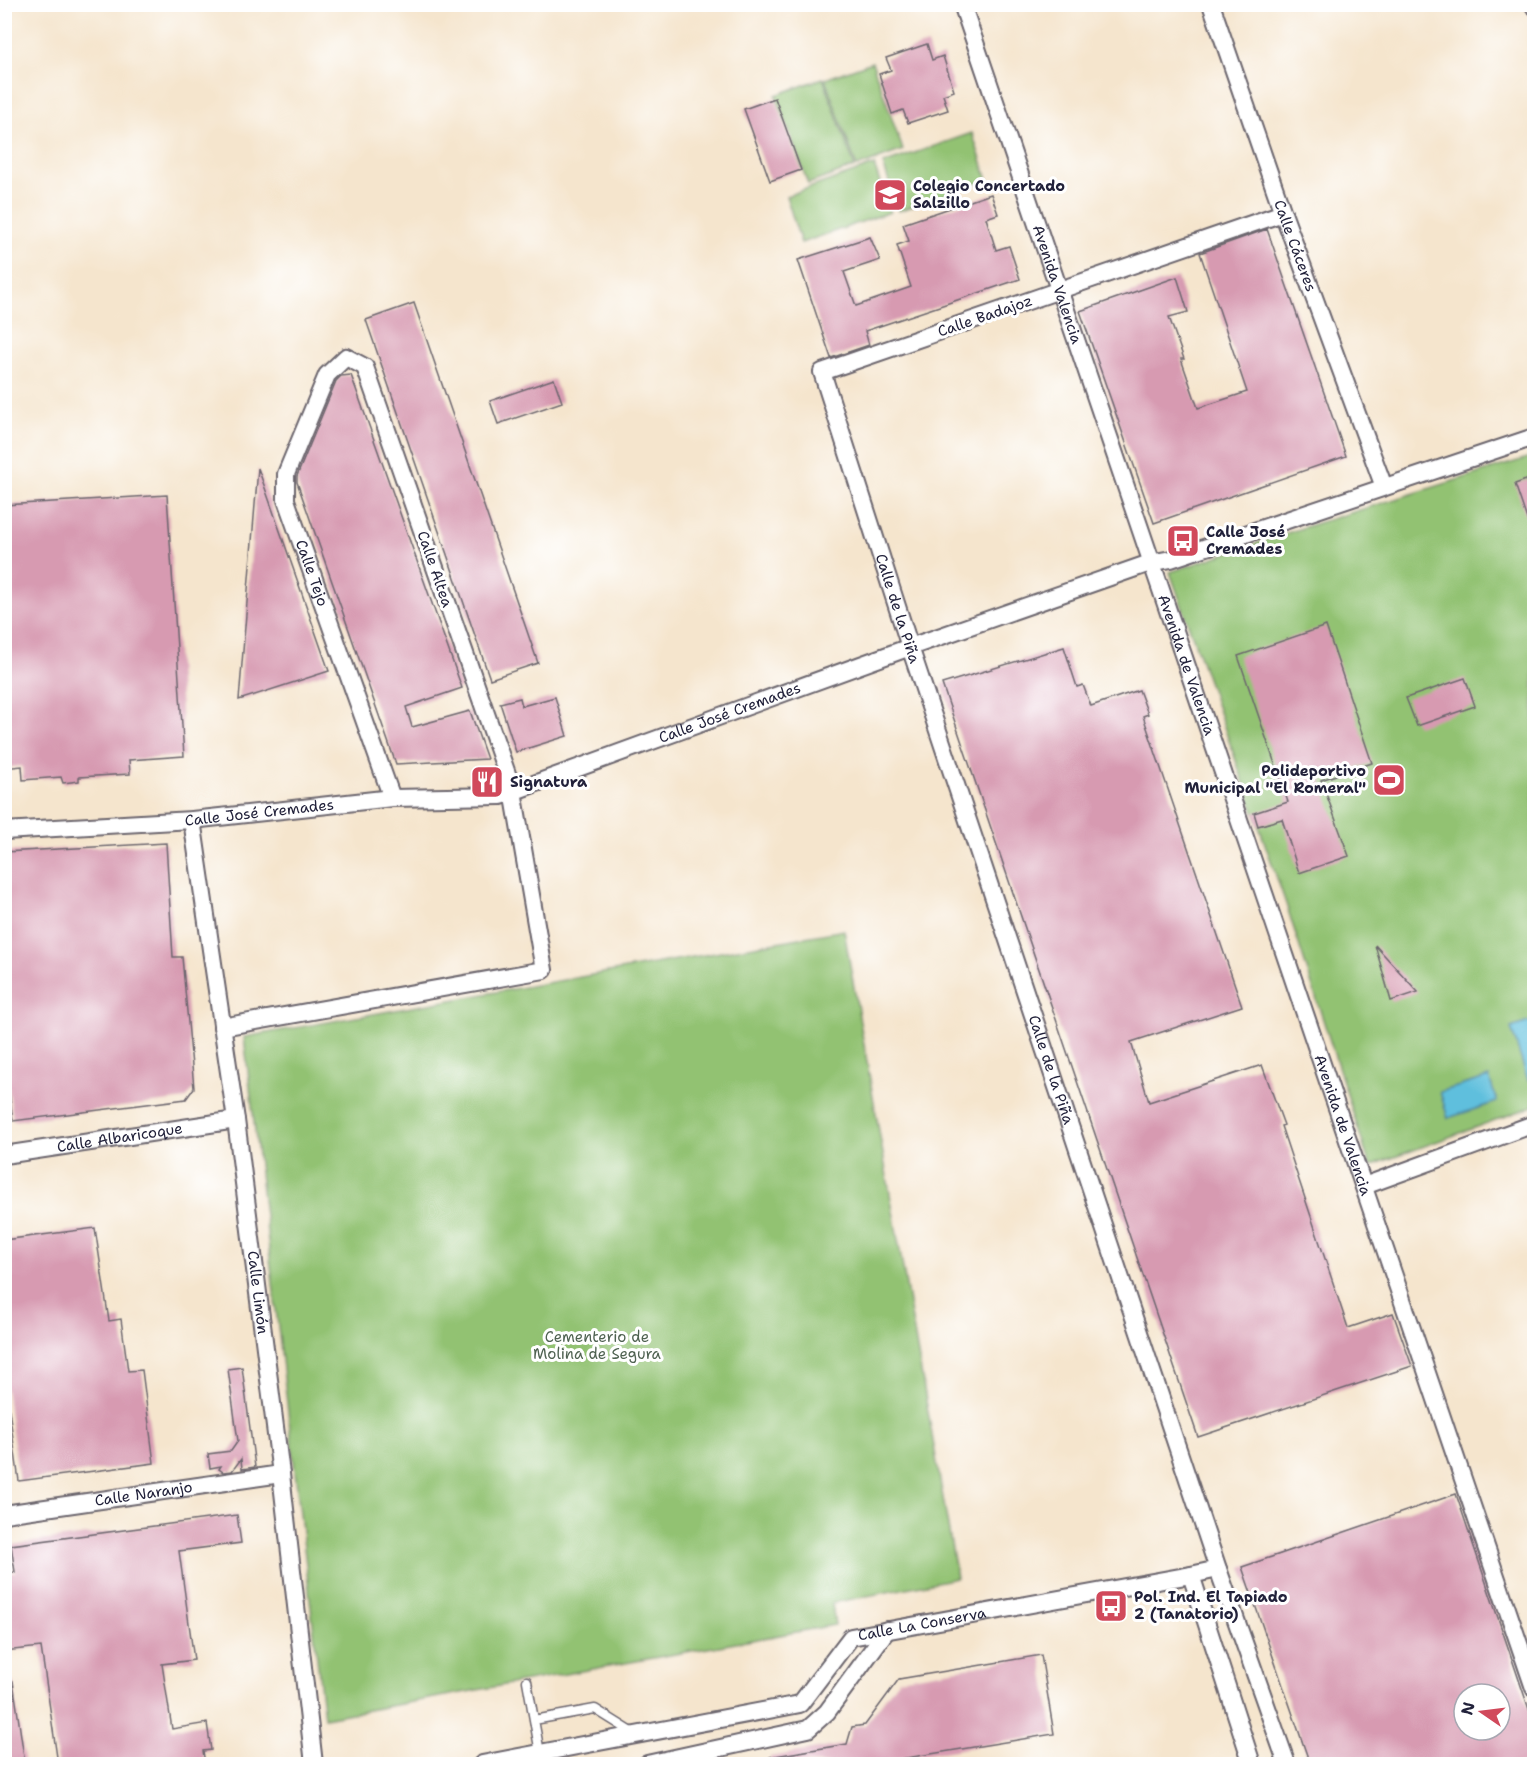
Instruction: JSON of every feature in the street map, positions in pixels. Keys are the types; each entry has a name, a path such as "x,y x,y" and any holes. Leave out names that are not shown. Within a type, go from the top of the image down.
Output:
{"street":[{"name":"Avenida Valencia","path":"962,4 1150,563"},
{"name":"Calle Cáceres","path":"1211,4 1283,213 1384,487"},
{"name":"Calle Badajoz","path":"822,372 1283,213"},
{"name":"Calle Altea","path":"222,1027 544,970 513,792 365,367 346,357"},
{"name":"Calle Tejo","path":"346,357 327,375 286,474 286,500 392,798"},
{"name":"Calle de la Piña","path":"822,372 910,647 1218,1569 1287,1764"},
{"name":"Calle José Cremades","path":"4,831 192,820 392,798 501,796 910,647 1150,563 1171,559 1534,437"},
{"name":"Avenida de Valencia","path":"1150,563 1534,1688"},
{"name":"Calle Limón","path":"192,820 236,1120 281,1474 314,1764"},
{"name":"Calle Albaricoque","path":"4,1155 236,1120"},
{"path":"1364,1186 1534,1124"},
{"name":"Calle Naranjo","path":"4,1514 281,1474"},
{"name":"Calle La Conserva","path":"482,1764 800,1704 851,1636 1218,1569"},
{"path":"1191,1575 1252,1764"},
{"path":"646,1764 808,1729 827,1712 887,1630"}],"lane":[{"path":"527,1681 540,1753"},
{"path":"534,1720 595,1709 636,1734"}],"green space":[{"path":"872,62 903,150 857,167 825,79"},
{"path":"823,78 855,167 808,184 776,95"},
{"path":"972,133 988,180 899,211 883,164"},
{"path":"874,165 890,212 801,243 786,196"},
{"name":"Polideportivo Municipal \"El Romeral\"","path":"1534,456 1534,1106 1370,1166 1286,904 1170,572 1305,527"},
{"name":"Cementerio de Molina de Segura","path":"844,930 957,1578 832,1603 835,1625 324,1718 244,1037"}],"water":[{"path":"1534,1020 1534,1078 1528,1080 1511,1028"},
{"path":"1489,1077 1497,1102 1448,1118 1440,1092"}],"building":[{"path":"927,44 932,60 943,56 954,91 943,95 948,110 908,123 903,110 892,114 879,74 891,70 886,58"},
{"path":"775,98 801,170 770,181 744,109"},
{"path":"991,194 998,214 986,218 996,250 1009,246 1020,279 865,331 869,345 831,358 798,260 870,237 880,260 844,272 856,306 911,287 897,245 909,241 903,224"},
{"path":"1267,229 1346,456 1154,523 1080,311 1177,277 1188,312 1169,317 1198,408 1247,392 1200,253"},
{"path":"414,303 538,663 490,679 366,320"},
{"path":"351,375 462,688 406,707 412,727 470,711 487,759 396,764 297,482 297,476 336,381 341,376"},
{"path":"554,379 562,402 498,424 490,401"},
{"path":"258,468 329,671 239,700"},
{"path":"1534,477 1534,534 1532,534 1515,484"},
{"path":"167,495 184,756 129,760 130,774 79,777 79,781 63,783 61,777 23,780 22,766 4,768 4,505"},
{"path":"1326,626 1372,763 1321,780 1349,856 1299,873 1282,819 1258,826 1254,813 1288,802 1238,656"},
{"path":"1064,647 1077,687 1083,685 1091,706 1139,690 1148,714 1143,716 1242,1006 1131,1042 1149,1102 1262,1065 1284,1125 1281,1126 1348,1328 1393,1313 1412,1366 1198,1437 942,684"},
{"path":"1465,678 1475,706 1417,726 1406,698"},
{"path":"555,697 567,736 516,752 500,703 520,698 522,706"},
{"path":"166,843 173,957 182,957 194,1088 186,1099 13,1121 4,1056 4,852"},
{"path":"1375,945 1418,992 1391,1001"},
{"path":"95,1228 109,1321 121,1319 128,1371 142,1370 154,1463 19,1481 4,1374 4,1240"},
{"path":"242,1367 255,1467 242,1469 241,1459 232,1471 223,1472 219,1469 221,1466 210,1468 208,1454 231,1451 238,1441 228,1369"},
{"path":"1456,1494 1534,1724 1534,1764 1310,1764 1242,1567"},
{"path":"237,1515 241,1543 179,1551 194,1660 162,1664 172,1729 207,1723 211,1750 203,1751 205,1764 58,1764 41,1647 4,1651 4,1573 15,1572 11,1545"},
{"path":"1041,1655 1054,1734 869,1764 770,1764 770,1757 847,1744 852,1727 865,1725 899,1679"},
{"path":"13,1681 25,1764 4,1764 4,1682"}],"place":[{"name":"Colegio Concertado Salzillo","path":"890,195"},
{"name":"Calle José Cremades","path":"1183,541"},
{"name":"Polideportivo Municipal \"El Romeral\"","path":"1389,780"},
{"name":"Signatura","path":"487,782"},
{"name":"Pol. Ind. El Tapiado 2 (Tanatorio)","path":"1111,1606"}]}
